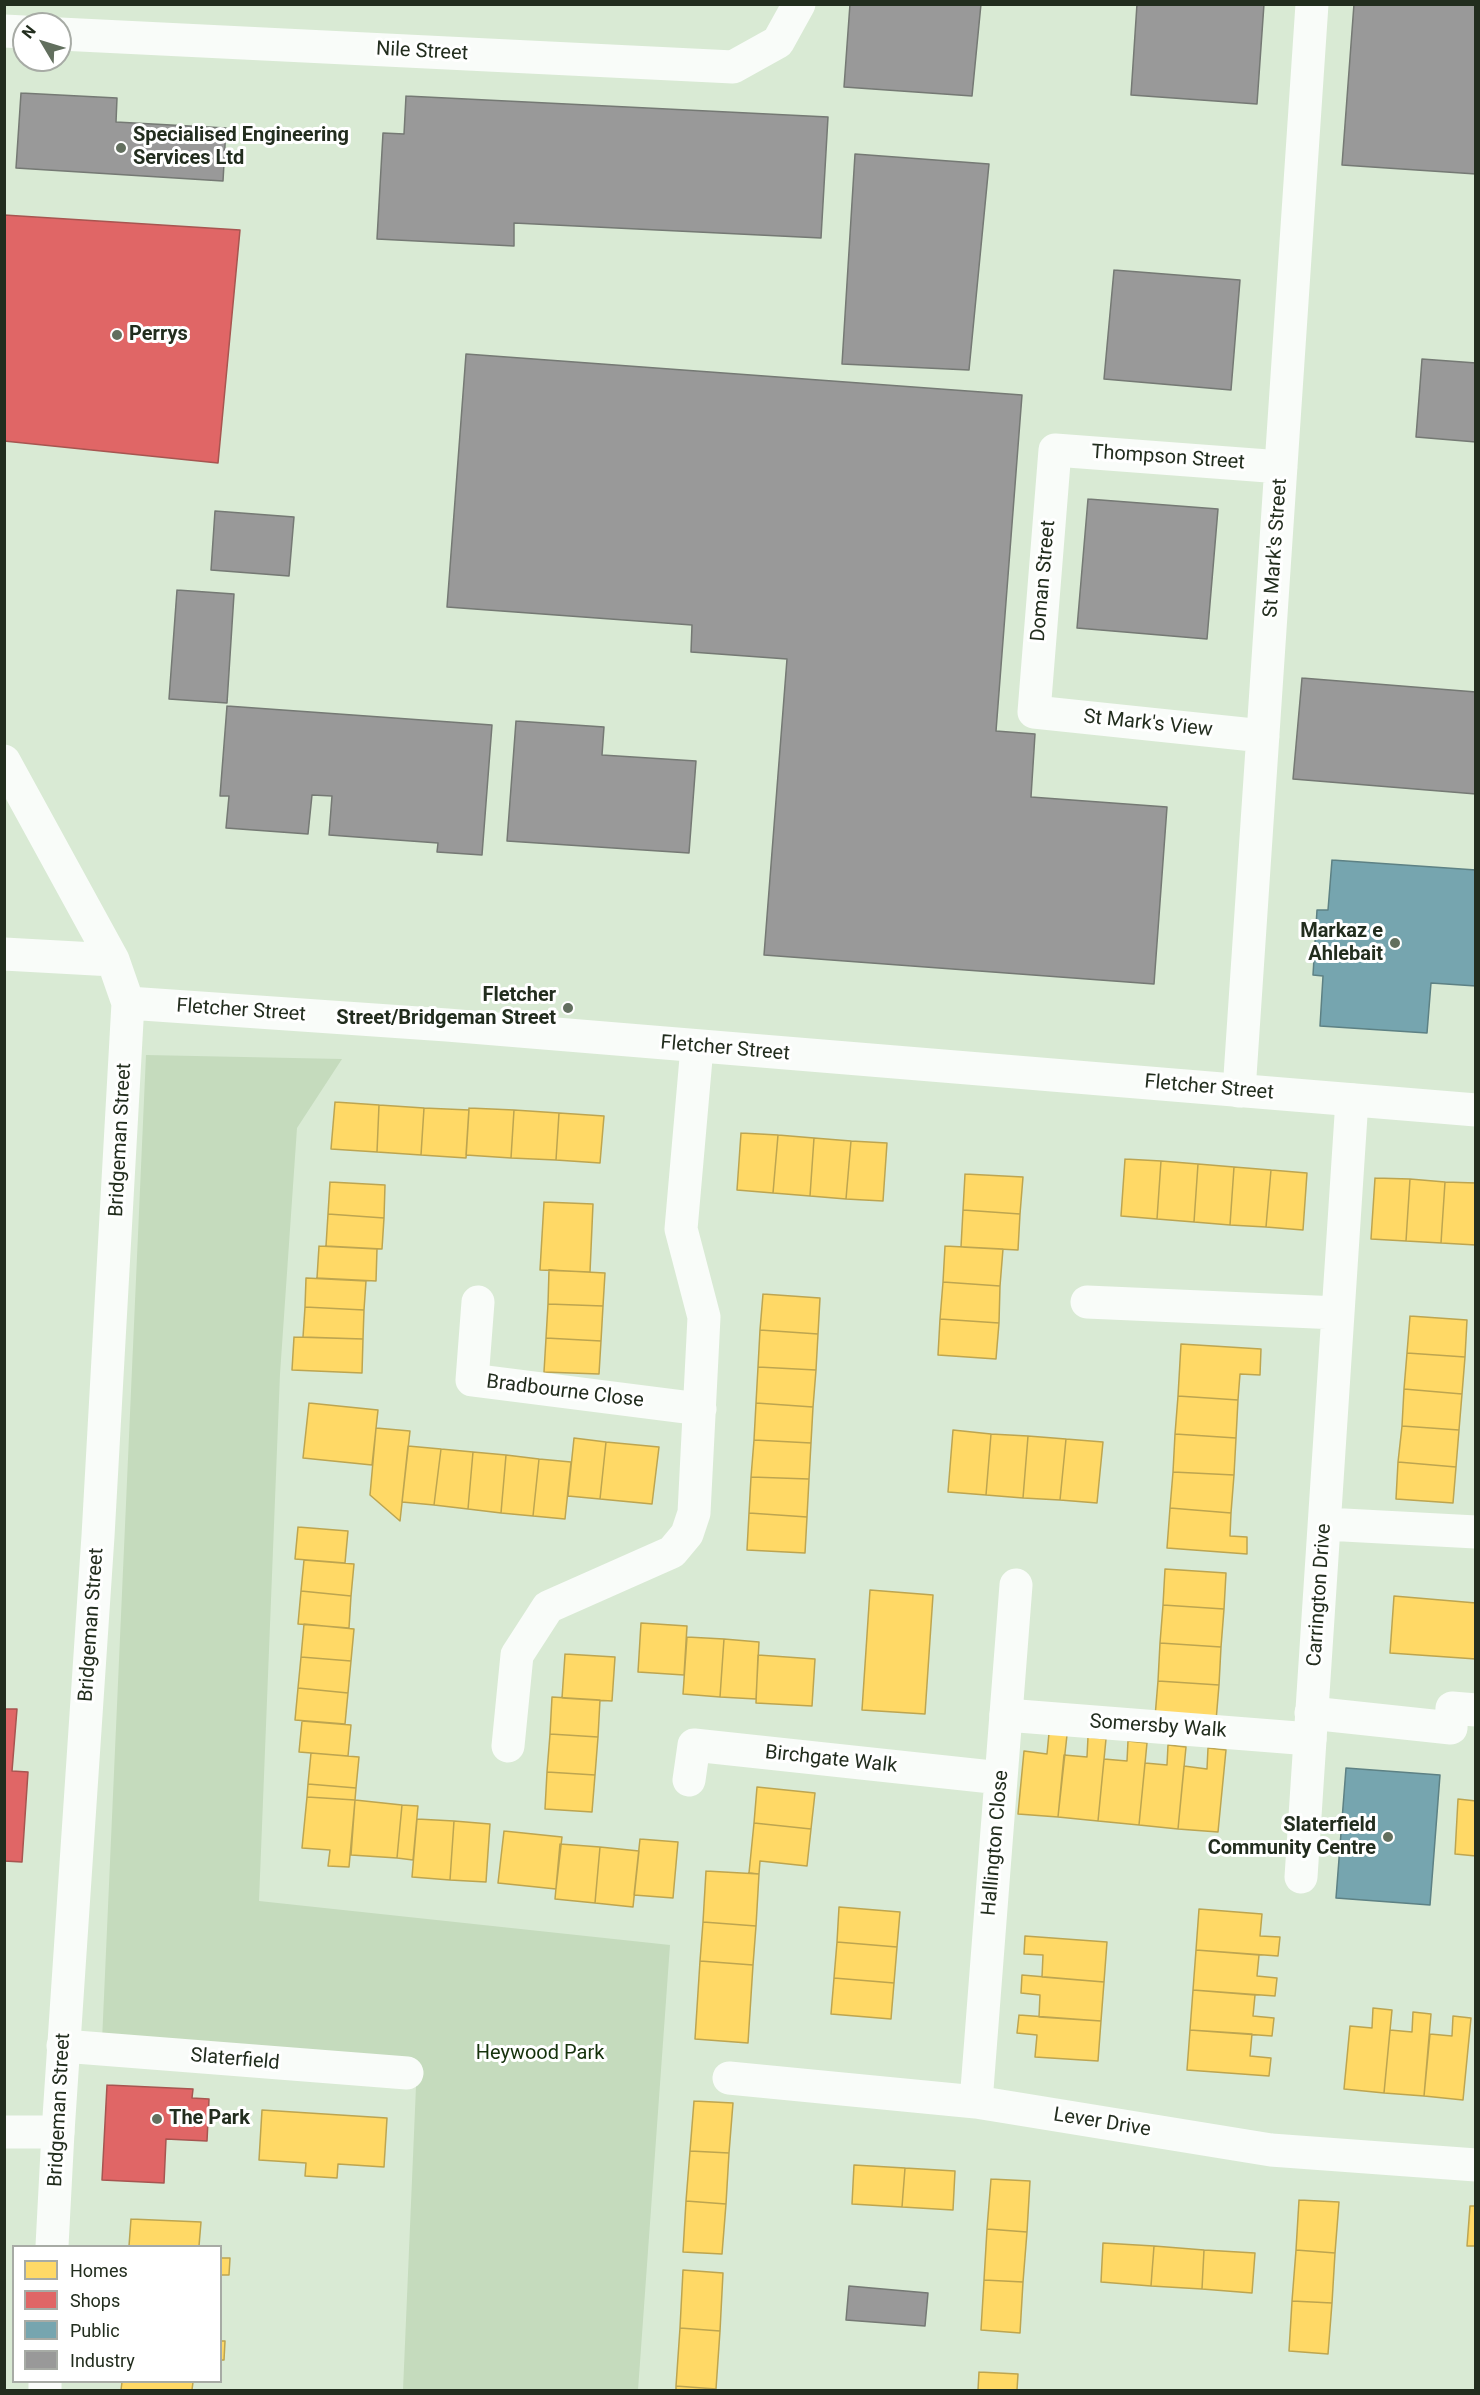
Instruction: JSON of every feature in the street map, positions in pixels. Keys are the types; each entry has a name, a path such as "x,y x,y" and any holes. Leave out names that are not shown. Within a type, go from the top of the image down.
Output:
{"street":[{"name":"Nile Street","path":"72,35 734,67 778,42 799,4"},
{"name":"St Mark's Street","path":"1239,1091 1312,4"},
{"name":"Thompson Street","path":"1055,450 1281,467"},
{"name":"Doman Street","path":"1034,712 1055,450"},
{"name":"St Mark's View","path":"1034,712 1263,736"},
{"path":"4,761 113,960 129,1003"},
{"path":"4,954 113,960"},
{"name":"Fletcher Street","path":"129,1003 447,1025 1476,1110"},
{"name":"Bridgeman Street","path":"52,2245 63,2046 98,1536 129,1003"},
{"path":"508,1746 517,1654 548,1607 672,1552 687,1534 694,1513 704,1317 681,1229 697,1047"},
{"name":"Carrington Drive","path":"1301,1877 1352,1100"},
{"name":"Bradbourne Close","path":"478,1302 472,1380 700,1409"},
{"path":"1087,1302 1338,1313"},
{"path":"1325,1524 1476,1532"},
{"name":"Hallington Close","path":"976,2102 1016,1585"},
{"name":"Somersby Walk","path":"1006,1715 1311,1726 1451,1728 1452,1708 1476,1710"},
{"name":"Birchgate Walk","path":"689,1780 694,1746 1002,1778"},
{"name":"Slaterfield","path":"63,2046 407,2073"},
{"name":"Lever Drive","path":"729,2078 976,2102 1271,2150 1476,2165"},
{"path":"4,2132 58,2132"}],"green space":[{"name":"Heywood Park","path":"146,1055 342,1059 297,1128 280,1374 259,1901 670,1945 638,2390 403,2390 417,2063 102,2041"}],"building: Homes":[{"path":"335,1102 379,1105 377,1152 331,1149"},
{"path":"379,1105 424,1108 421,1155 377,1152"},
{"path":"424,1108 469,1110 466,1158 421,1155"},
{"path":"469,1108 514,1110 511,1158 466,1155"},
{"path":"514,1110 559,1113 556,1160 511,1158"},
{"path":"559,1113 604,1116 600,1163 556,1160"},
{"path":"741,1133 778,1135 773,1193 737,1190"},
{"path":"778,1135 814,1138 810,1196 773,1193"},
{"path":"814,1138 851,1141 846,1199 810,1196"},
{"path":"851,1141 887,1143 883,1201 846,1199"},
{"path":"1125,1159 1161,1161 1157,1219 1121,1216"},
{"path":"1161,1161 1198,1164 1194,1222 1157,1219"},
{"path":"1198,1164 1234,1167 1230,1225 1194,1222"},
{"path":"1234,1167 1271,1170 1266,1227 1230,1225"},
{"path":"1271,1170 1307,1173 1303,1230 1266,1227"},
{"path":"965,1174 1023,1177 1020,1214 963,1210"},
{"path":"1375,1178 1410,1179 1406,1241 1371,1239"},
{"path":"1410,1179 1445,1182 1441,1243 1406,1241"},
{"path":"330,1182 385,1185 384,1218 328,1214"},
{"path":"1445,1182 1476,1183 1476,1245 1441,1243"},
{"path":"544,1202 593,1204 590,1272 540,1270"},
{"path":"963,1210 1020,1214 1018,1250 961,1247"},
{"path":"328,1214 384,1218 382,1249 326,1246"},
{"path":"319,1246 377,1249 376,1281 317,1278"},
{"path":"945,1246 1003,1249 1000,1286 943,1282"},
{"path":"549,1270 605,1273 603,1306 548,1304"},
{"path":"306,1278 366,1281 364,1310 305,1307"},
{"path":"943,1282 1000,1286 999,1323 940,1319"},
{"path":"763,1294 820,1298 818,1334 760,1330"},
{"path":"548,1304 603,1306 601,1341 546,1338"},
{"path":"305,1307 364,1310 363,1339 303,1337"},
{"path":"1410,1316 1467,1320 1465,1357 1407,1353"},
{"path":"940,1319 999,1323 996,1359 938,1355"},
{"path":"760,1330 818,1334 816,1370 758,1367"},
{"path":"294,1337 363,1339 362,1373 292,1370"},
{"path":"546,1338 601,1341 599,1374 544,1372"},
{"path":"1181,1344 1261,1349 1260,1375 1240,1374 1238,1400 1178,1396"},
{"path":"1407,1353 1465,1357 1462,1394 1404,1389"},
{"path":"758,1367 816,1370 813,1407 756,1403"},
{"path":"1404,1389 1462,1394 1459,1430 1402,1426"},
{"path":"1178,1396 1238,1400 1236,1438 1175,1434"},
{"path":"309,1403 378,1410 372,1465 303,1458"},
{"path":"756,1403 813,1407 811,1443 754,1440"},
{"path":"1402,1426 1459,1430 1456,1467 1398,1462"},
{"path":"376,1428 410,1431 400,1521 370,1495"},
{"path":"953,1430 991,1434 986,1495 948,1492"},
{"path":"991,1434 1028,1436 1023,1498 986,1495"},
{"path":"1175,1434 1236,1438 1234,1475 1173,1472"},
{"path":"1028,1436 1066,1439 1060,1500 1023,1498"},
{"path":"574,1438 606,1442 600,1499 568,1496"},
{"path":"1066,1439 1103,1442 1097,1503 1060,1500"},
{"path":"754,1440 811,1443 809,1479 751,1477"},
{"path":"606,1442 659,1447 652,1504 600,1499"},
{"path":"408,1446 441,1449 434,1505 402,1502"},
{"path":"441,1449 473,1452 468,1509 434,1505"},
{"path":"473,1452 506,1455 501,1513 468,1509"},
{"path":"506,1455 539,1459 533,1516 501,1513"},
{"path":"539,1459 571,1462 565,1519 533,1516"},
{"path":"1398,1462 1456,1467 1453,1503 1396,1499"},
{"path":"1173,1472 1234,1475 1231,1513 1170,1508"},
{"path":"751,1477 809,1479 807,1517 749,1513"},
{"path":"1170,1508 1231,1513 1230,1536 1247,1537 1247,1554 1167,1548"},
{"path":"749,1513 807,1517 805,1553 747,1550"},
{"path":"298,1527 348,1531 345,1563 295,1559"},
{"path":"304,1560 354,1564 351,1596 301,1591"},
{"path":"1165,1569 1226,1573 1224,1609 1163,1605"},
{"path":"870,1590 933,1595 925,1714 862,1710"},
{"path":"301,1591 351,1596 349,1628 298,1624"},
{"path":"1394,1596 1476,1603 1476,1659 1390,1653"},
{"path":"1163,1605 1224,1609 1221,1647 1160,1643"},
{"path":"641,1623 687,1626 684,1675 638,1672"},
{"path":"304,1624 354,1629 351,1661 301,1657"},
{"path":"687,1637 724,1639 720,1697 683,1694"},
{"path":"724,1639 759,1642 756,1699 720,1697"},
{"path":"1160,1643 1221,1647 1219,1685 1158,1681"},
{"path":"565,1654 615,1657 612,1701 562,1698"},
{"path":"758,1655 815,1659 812,1706 756,1703"},
{"path":"301,1657 351,1661 348,1693 298,1688"},
{"path":"1158,1681 1219,1685 1216,1721 1155,1717"},
{"path":"298,1688 348,1693 345,1724 295,1720"},
{"path":"552,1697 600,1700 598,1737 550,1734"},
{"path":"302,1721 351,1725 348,1756 299,1752"},
{"path":"1049,1733 1067,1735 1058,1817 1018,1814 1024,1751 1047,1754"},
{"path":"550,1734 598,1737 595,1775 547,1772"},
{"path":"1088,1737 1106,1739 1098,1821 1058,1817 1064,1755 1087,1757"},
{"path":"1128,1741 1147,1743 1139,1825 1098,1821 1104,1759 1127,1761"},
{"path":"1168,1745 1186,1747 1178,1829 1139,1825 1145,1763 1167,1765"},
{"path":"1208,1748 1226,1750 1218,1832 1178,1829 1184,1766 1207,1769"},
{"path":"311,1753 359,1757 356,1788 308,1784"},
{"path":"547,1772 595,1775 592,1812 545,1809"},
{"path":"308,1784 356,1788 355,1800 307,1797"},
{"path":"757,1787 815,1793 811,1829 754,1823"},
{"path":"307,1797 355,1800 349,1867 328,1866 330,1850 302,1848"},
{"path":"1458,1799 1476,1801 1476,1856 1455,1854"},
{"path":"355,1800 402,1805 397,1858 351,1855"},
{"path":"402,1805 418,1806 413,1860 397,1858"},
{"path":"417,1819 454,1821 450,1880 412,1877"},
{"path":"454,1821 490,1824 486,1882 450,1880"},
{"path":"754,1823 811,1829 807,1866 760,1861 759,1874 749,1873"},
{"path":"504,1831 562,1837 556,1889 498,1883"},
{"path":"640,1839 678,1842 673,1898 634,1895"},
{"path":"560,1844 600,1847 595,1903 555,1899"},
{"path":"600,1847 639,1851 633,1907 595,1903"},
{"path":"706,1871 759,1874 756,1926 703,1922"},
{"path":"839,1907 900,1912 897,1947 837,1942"},
{"path":"1199,1909 1262,1914 1260,1936 1280,1937 1278,1956 1196,1950"},
{"path":"703,1922 756,1926 753,1965 700,1961"},
{"path":"1025,1936 1107,1942 1104,1982 1042,1977 1043,1955 1024,1954"},
{"path":"837,1942 897,1947 894,1983 834,1978"},
{"path":"1196,1950 1259,1955 1257,1976 1277,1978 1275,1996 1193,1990"},
{"path":"700,1961 753,1965 748,2043 695,2039"},
{"path":"1022,1975 1104,1982 1101,2021 1039,2017 1040,1995 1021,1993"},
{"path":"834,1978 894,1983 891,2019 831,2014"},
{"path":"1193,1990 1255,1995 1253,2016 1274,2018 1272,2036 1190,2030"},
{"path":"1373,2008 1392,2010 1384,2093 1344,2089 1350,2026 1372,2028"},
{"path":"1413,2012 1431,2014 1424,2096 1384,2093 1390,2030 1412,2032"},
{"path":"1019,2015 1101,2021 1098,2061 1035,2057 1037,2035 1017,2033"},
{"path":"1453,2016 1471,2018 1463,2100 1424,2096 1430,2034 1452,2036"},
{"path":"1190,2030 1252,2034 1250,2056 1271,2058 1269,2076 1187,2070"},
{"path":"694,2101 733,2103 729,2153 690,2151"},
{"path":"262,2110 387,2118 384,2167 338,2164 337,2178 305,2176 306,2163 259,2160"},
{"path":"690,2151 729,2153 726,2204 686,2201"},
{"path":"854,2165 905,2168 902,2207 852,2204"},
{"path":"905,2168 955,2171 953,2210 902,2207"},
{"path":"991,2179 1030,2181 1027,2232 987,2229"},
{"path":"1299,2200 1339,2202 1335,2253 1296,2250"},
{"path":"686,2201 726,2204 722,2254 683,2252"},
{"path":"1470,2206 1476,2206 1476,2246 1467,2246"},
{"path":"131,2219 201,2222 199,2245 129,2245"},
{"path":"987,2229 1027,2232 1023,2282 984,2280"},
{"path":"1103,2243 1154,2246 1151,2286 1101,2282"},
{"path":"1154,2246 1204,2250 1202,2289 1151,2286"},
{"path":"1204,2250 1255,2253 1252,2293 1202,2289"},
{"path":"1296,2250 1335,2253 1332,2303 1292,2301"},
{"path":"222,2258 230,2258 229,2275 222,2275"},
{"path":"683,2270 723,2273 720,2331 680,2328"},
{"path":"984,2280 1023,2282 1020,2333 981,2330"},
{"path":"1292,2301 1332,2303 1328,2354 1289,2351"},
{"path":"680,2328 720,2331 716,2389 676,2386"},
{"path":"222,2341 225,2341 224,2360 222,2360"},
{"path":"979,2372 1018,2374 1017,2390 978,2390"},
{"path":"122,2383 193,2383 192,2390 121,2390"},
{"path":"676,2386 716,2389 716,2390 676,2390"}],"building: Shops":[{"name":"Perrys","path":"4,215 240,230 218,463 4,441"},
{"path":"4,1709 17,1709 12,1771 28,1772 22,1862 4,1861"},
{"name":"The Park","path":"107,2085 193,2089 192,2098 209,2099 207,2141 166,2139 164,2183 102,2180"}],"building: Public":[{"name":"Markaz e Ahlebait","path":"1332,860 1476,870 1476,986 1431,983 1427,1033 1320,1026 1323,976 1313,975 1317,910 1328,910"},
{"name":"Slaterfield Community Centre","path":"1346,1768 1440,1775 1430,1905 1336,1898"}],"building: Industry":[{"path":"850,4 981,4 972,96 844,87"},
{"path":"1137,4 1264,4 1257,104 1131,95"},
{"path":"1354,4 1476,4 1476,174 1342,165"},
{"name":"Specialised Engineering Services Ltd","path":"21,93 117,98 116,122 226,128 223,181 16,168"},
{"path":"406,96 828,117 821,238 514,223 514,246 377,239 383,133 404,134"},
{"path":"855,154 989,164 969,370 842,364"},
{"path":"1114,270 1240,280 1231,390 1104,379"},
{"path":"466,354 1022,395 996,731 1035,734 1031,797 1167,807 1154,984 764,955 787,659 691,652 692,625 447,607"},
{"path":"1422,359 1476,363 1476,442 1416,437"},
{"path":"1088,499 1218,509 1207,639 1077,628"},
{"path":"215,511 294,517 289,576 211,570"},
{"path":"177,590 234,594 227,703 169,699"},
{"path":"1302,678 1476,692 1476,794 1293,779"},
{"path":"227,706 492,725 482,855 437,852 438,843 329,835 332,796 312,795 308,834 226,828 229,796 220,796"},
{"path":"516,721 604,727 602,755 696,761 689,853 507,841"},
{"path":"849,2286 928,2293 925,2326 846,2320"}],"place":[{"name":"Specialised Engineering Services Ltd","path":"121,148"},
{"name":"Perrys","path":"117,335"},
{"name":"Markaz e Ahlebait","path":"1395,943"},
{"name":"Fletcher Street/Bridgeman Street","path":"568,1008"},
{"name":"Slaterfield Community Centre","path":"1388,1837"},
{"name":"The Park","path":"157,2119"}]}
